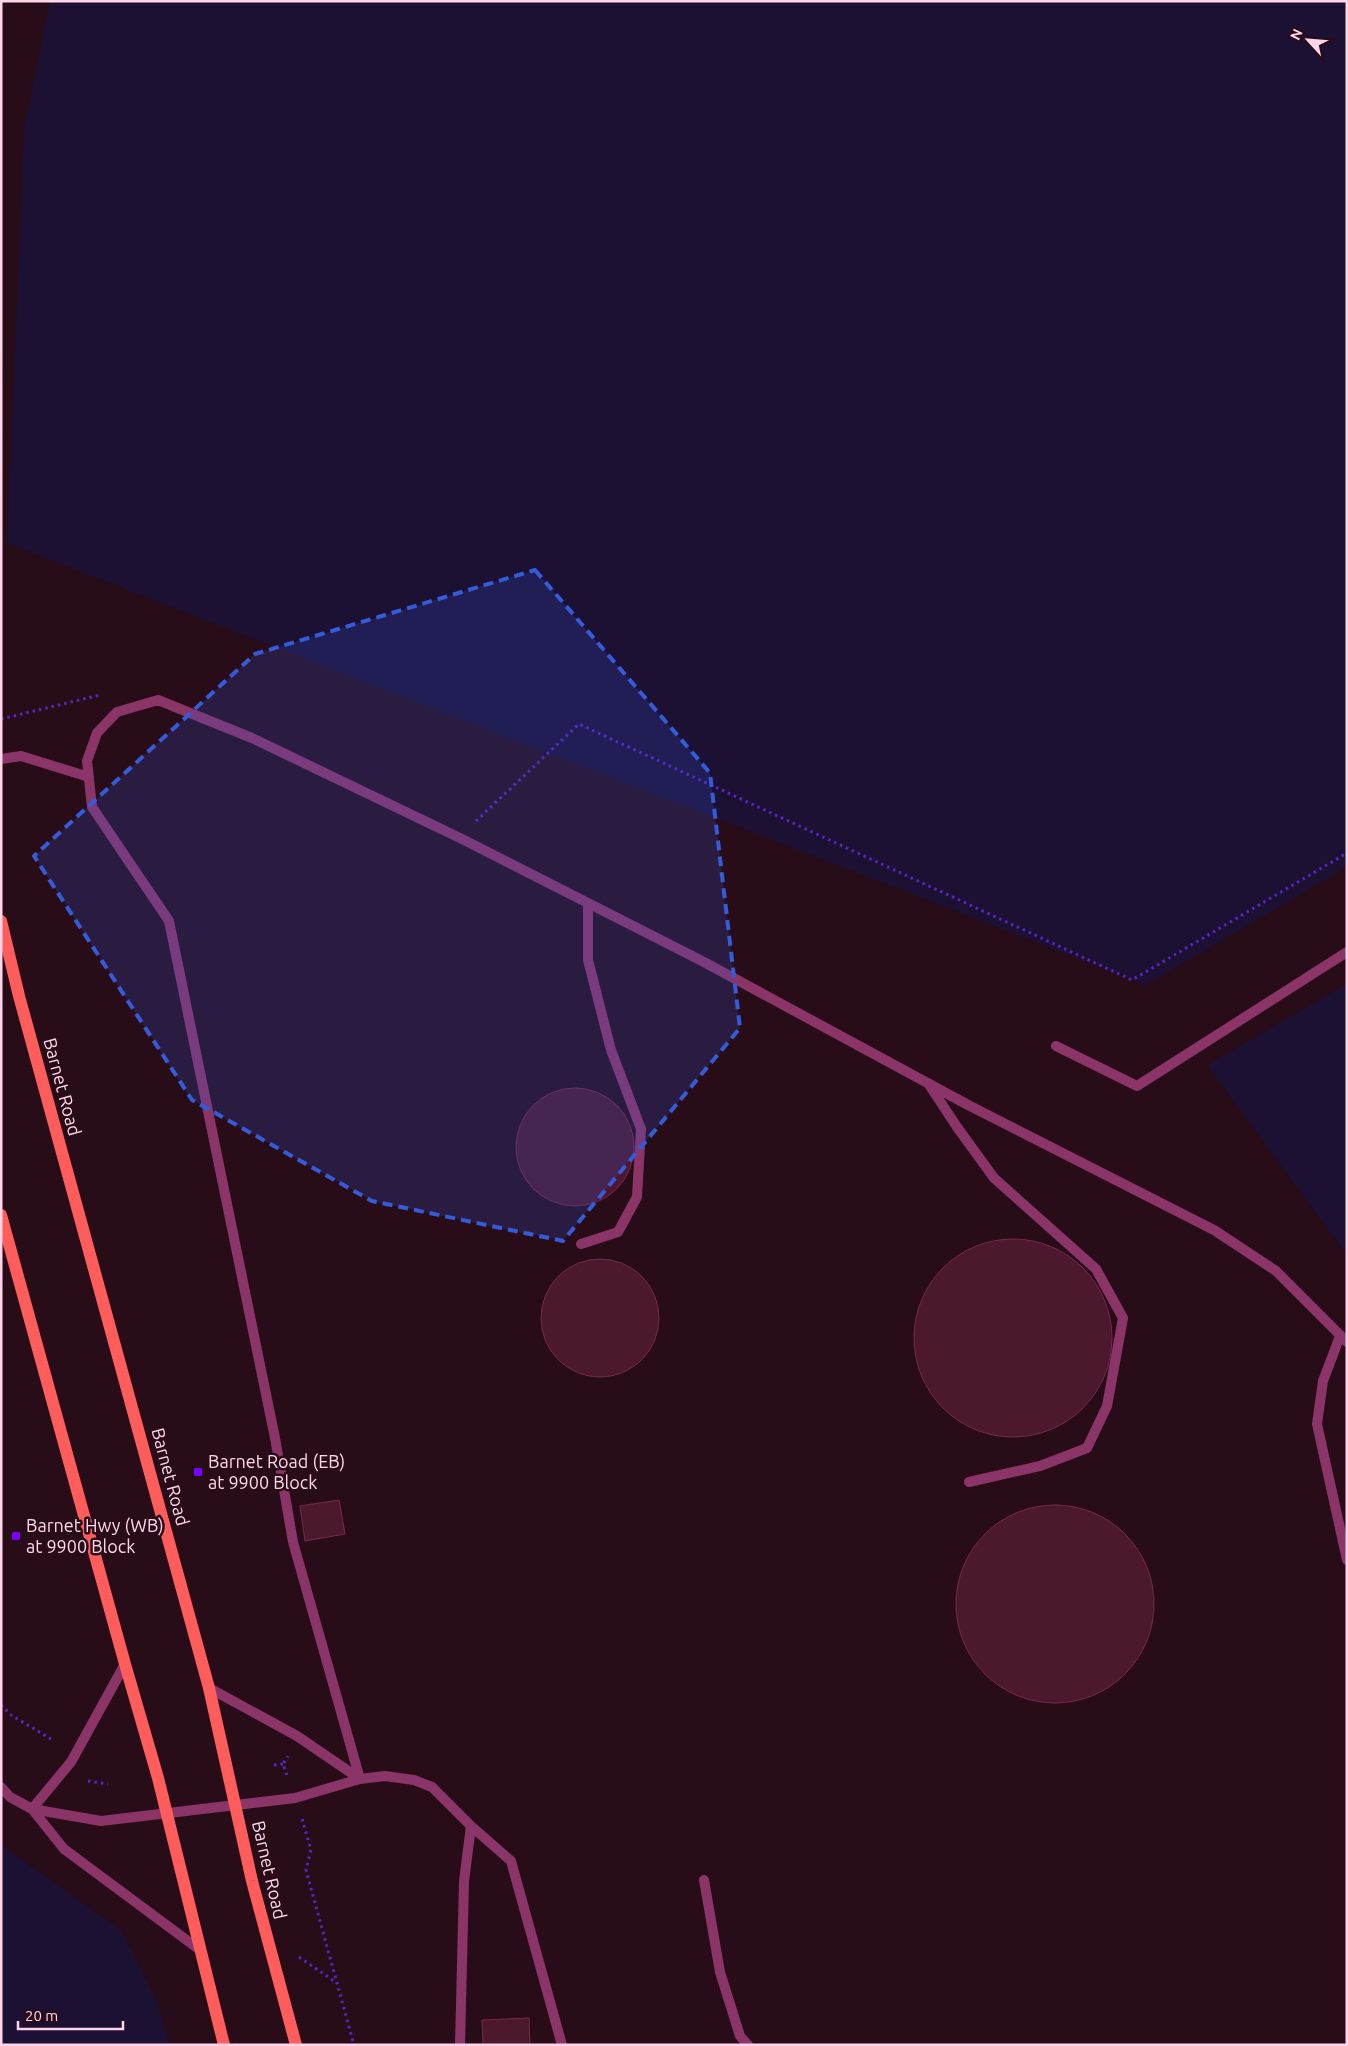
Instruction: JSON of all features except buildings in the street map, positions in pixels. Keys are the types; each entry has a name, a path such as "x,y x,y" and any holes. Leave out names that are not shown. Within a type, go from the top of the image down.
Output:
{"main road":[{"name":"Barnet Road","path":"1,921 19,996 209,1688 252,1881 296,2045"},
{"path":"1,1215 124,1664 167,1813 224,2045"}],"lane":[{"path":"360,1779 293,1542 275,1438 169,921 92,807 87,761 97,733 117,712 158,700 252,738 588,902 927,1082 1214,1230 1276,1271 1344,1339 1324,1381 1317,1424 1347,1560"},
{"path":"1,759 21,756 89,777"},
{"path":"581,1244 618,1232 636,1197 641,1128 611,1050 588,960 588,902"},
{"path":"1056,1046 1136,1086 1347,952"},
{"path":"927,1082 956,1127 994,1178 1096,1269 1123,1318 1107,1406 1087,1448 1040,1466 969,1482"},
{"path":"32,1809 71,1762 124,1664"},
{"path":"209,1688 297,1736 360,1779"},
{"path":"1,1787 10,1797 32,1809 101,1821 295,1798 360,1779 385,1776 414,1780 432,1787 471,1826 511,1861 562,2045"},
{"path":"32,1809 64,1850 200,1950"},
{"path":"460,2045 464,1881 471,1826"},
{"path":"704,1880 720,1972 740,2036 748,2045"}],"path":[{"path":"1,719 107,694"},
{"path":"471,826 579,724 1132,980 1347,853"},
{"path":"1,1705 51,1739"},
{"path":"274,1765 284,1764 286,1770"},
{"path":"88,1782 108,1784"},
{"path":"312,1850 306,1870 354,2045"},
{"path":"266,1934 337,1983"}],"highlighted area":[{"path":"535,570 710,773 740,1028 563,1241 372,1201 192,1100 34,856 255,654"}],"shaded area":[{"path":"50,1 1347,1 1347,867 1146,985 7,543 24,128"},
{"path":"1347,984 1347,1255 1207,1065"},
{"path":"1,1845 121,1930 156,1999 170,2045 1,2045"}],"place":[{"name":"Barnet Road (EB) at 9900 Block","path":"198,1472"},
{"name":"Barnet Hwy (WB) at 9900 Block","path":"16,1536"}]}
